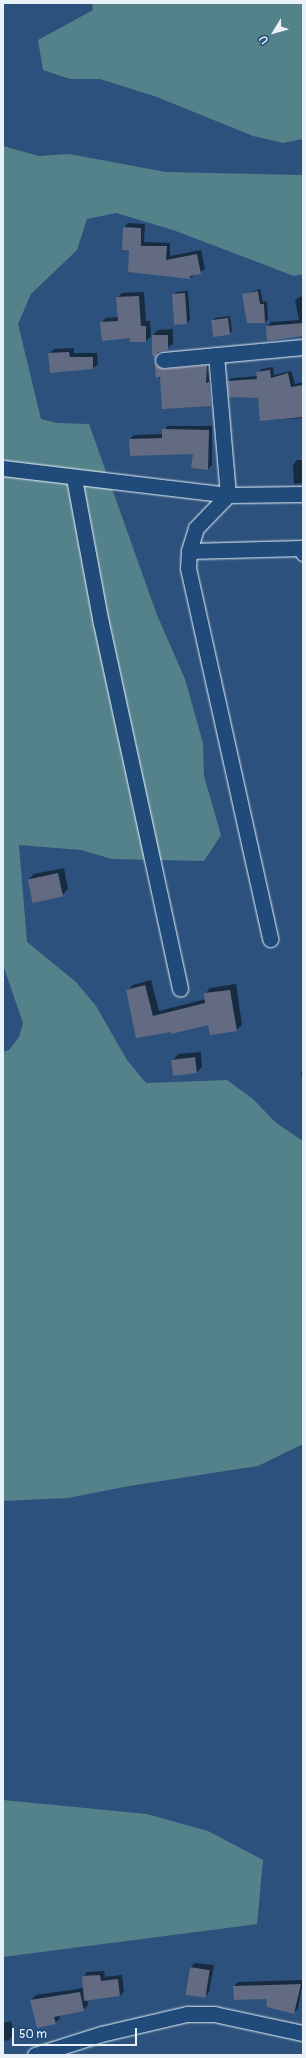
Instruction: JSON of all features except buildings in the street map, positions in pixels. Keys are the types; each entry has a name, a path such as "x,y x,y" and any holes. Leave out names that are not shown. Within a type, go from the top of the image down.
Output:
{"street":[{"path":"163,360 303,347"},
{"path":"216,355 228,495 196,528 189,551 188,568 270,939"},
{"path":"3,468 74,478 228,495 303,494"},
{"path":"74,478 101,623 180,989"},
{"path":"189,551 302,548 303,553"},
{"path":"35,2055 101,2034 187,2014 214,2014 303,2033"}],"green space":[{"path":"92,3 303,3 303,139 283,143 253,136 157,97 100,79 70,79 43,70 38,40 93,10"},
{"path":"3,146 39,156 69,154 166,172 303,175 303,274 294,276 173,230 116,213 87,219 77,250 31,294 18,324 41,419 57,423 89,424 157,615 185,679 203,743 204,776 221,835 204,861 112,859 81,850 19,845 27,942 76,982 96,1006 127,1060 146,1083 227,1080 253,1099 275,1122 303,1141 303,1444 258,1466 129,1486 68,1498 3,1501 3,1052 9,1050 19,1037 23,1023 3,965"},
{"path":"3,1800 147,1814 208,1831 263,1860 257,1924 3,1957"}]}
